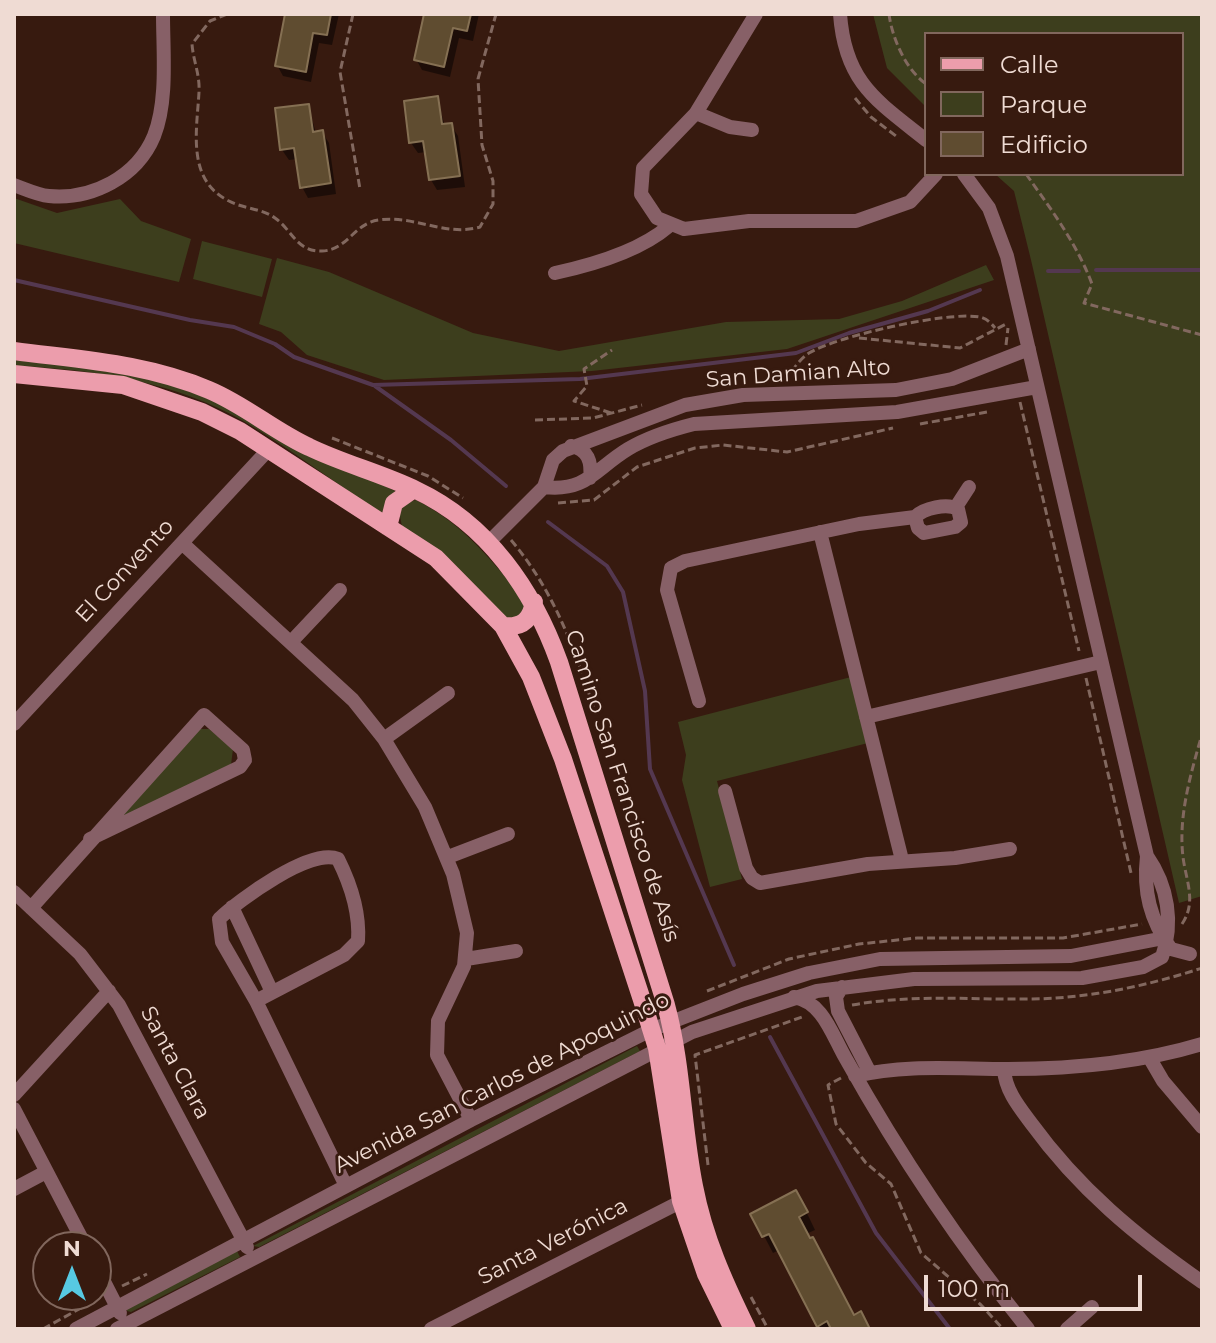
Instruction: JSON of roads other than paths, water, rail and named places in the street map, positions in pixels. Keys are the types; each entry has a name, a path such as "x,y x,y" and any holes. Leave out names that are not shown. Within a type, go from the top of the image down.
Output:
{"main road":[{"name":"Camino San Francisco de Asís","path":"14,351 119,362 157,371 211,391 306,446 414,489 495,536 534,602 559,662 597,779 673,1030 688,1197 747,1329"},
{"name":"Camino San Francisco de Asís","path":"14,374 123,385 163,396 202,412 269,449 457,576 503,626 531,677 572,789 654,1039 706,1274 733,1329"},
{"path":"388,527 394,503 414,489"},
{"path":"503,626 515,627 525,622 532,613 534,602"},
{"path":"572,789 597,779"}],"street":[{"path":"14,185 48,196 93,193 133,169 154,136 163,82 163,14"},
{"path":"756,14 696,113 647,162 641,174 643,200 657,218 669,226 693,229 749,221 830,224 868,219 910,202 934,176"},
{"path":"840,14 848,58 864,88 881,108 924,139"},
{"path":"696,113 730,127 752,130"},
{"path":"966,176 982,197 998,229 1029,349 1147,856 1145,882 1154,921 1164,938 1163,954 1155,964"},
{"path":"555,273 618,253 669,226"},
{"name":"San Damian Alto","path":"571,446 701,401 756,394 896,390 952,379 1029,349"},
{"name":"San Damian Alto","path":"544,487 573,487 637,444 694,424 897,412 1019,398 1037,387"},
{"path":"495,536 544,487 553,460 571,446 580,448 587,456 590,478"},
{"name":"El Convento","path":"14,724 269,449"},
{"path":"956,507 969,487"},
{"path":"915,517 918,528 924,533 955,527 961,518 956,507"},
{"path":"699,701 667,590 671,568 685,561 820,532 915,517 922,511 956,507"},
{"path":"820,532 902,860"},
{"path":"182,543 353,700 384,739 425,807 448,857 464,915 466,959 438,1021 435,1041 440,1063 471,1120"},
{"path":"291,642 340,590"},
{"path":"866,717 1101,662"},
{"path":"384,739 448,693"},
{"path":"31,908 90,839 204,715 243,750 245,760 240,767 90,839"},
{"path":"725,791 746,868 752,878 760,883 902,860 955,858 1010,849"},
{"path":"448,857 508,834"},
{"path":"256,1001 344,955 358,941 359,926 351,884 338,859 319,857 256,889 219,919 219,932 346,1186"},
{"name":"Santa Clara","path":"14,892 80,954 109,991 253,1258"},
{"path":"232,907 272,992"},
{"name":"Avenida San Carlos de Apoquindo","path":"76,1329 471,1120 773,984 840,966 917,956 1071,956 1164,938 1174,951 1196,952"},
{"path":"466,959 516,951"},
{"name":"Avenida San Carlos de Apoquindo","path":"673,1030 793,996 842,987 932,978 1082,978 1155,964 1196,952"},
{"path":"842,987 836,997 837,1008 863,1075"},
{"path":"14,1095 109,991"},
{"path":"793,996 811,1002 820,1012 863,1075 931,1199 1028,1329"},
{"name":"Avenida San Carlos de Apoquindo","path":"121,1327 654,1039"},
{"path":"863,1075 945,1066 1004,1069 1089,1066 1149,1057 1202,1044"},
{"path":"1149,1057 1163,1081 1202,1127"},
{"path":"1004,1069 1017,1103 1085,1189 1133,1233 1202,1282"},
{"path":"14,1109 77,1231"},
{"path":"14,1189 46,1172"},
{"name":"Santa Verónica","path":"431,1329 688,1197"},
{"path":"112,1298 121,1327"},
{"path":"1067,1329 1092,1307"}],"waterway":[{"path":"1096,270 1202,270"},
{"path":"1048,271 1079,271"},
{"path":"14,280 234,327 275,344 294,357 373,385 580,379 796,353 849,333 928,311 980,290"},
{"path":"375,386 451,440 506,486"},
{"path":"548,522 607,566 623,592 645,691 650,769 734,965"},
{"path":"770,1037 876,1233 950,1329"}]}
